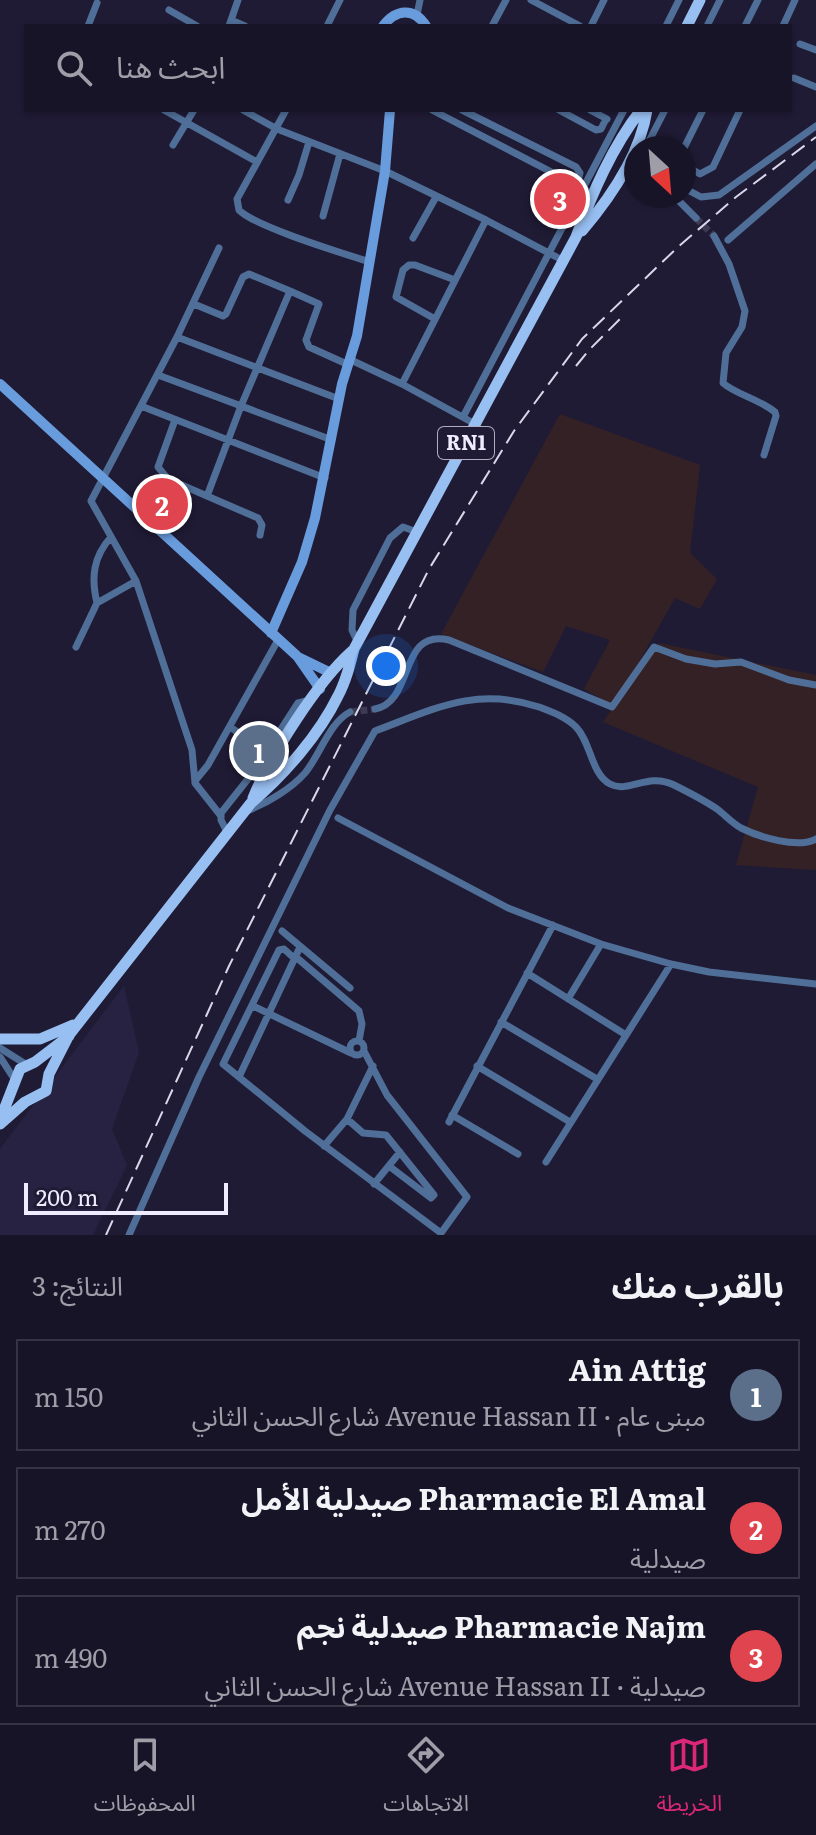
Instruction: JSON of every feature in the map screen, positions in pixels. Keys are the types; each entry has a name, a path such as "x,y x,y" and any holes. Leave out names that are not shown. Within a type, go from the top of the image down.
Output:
{"main road":[{"path":"688,24 700,0"},
{"name":"RN1","path":"576,237 585,189 621,129 642,112"},
{"name":"RN1","path":"638,136 644,112"},
{"path":"621,129 631,136"},
{"name":"RN1","path":"29,1065 69,1035 81,1021 251,803 292,764 338,698 356,646 576,237 607,201 624,169"},
{"path":"585,189 598,200 607,201"},
{"name":"RN1","path":"251,803 270,753 331,673 356,646"},
{"path":"322,687 333,686 338,698"},
{"path":"270,753 277,765 292,764"},
{"path":"0,1039 40,1039 81,1021"},
{"name":"RN1","path":"48,1079 69,1035"},
{"path":"29,1065 43,1068 48,1079 43,1094 32,1098 0,1122 20,1069 29,1065"},
{"path":"15,1082 21,1094 32,1098"}],"street":[{"path":"230,23 238,0"},
{"path":"328,24 340,0"},
{"path":"401,12 402,0"},
{"path":"417,15 420,0"},
{"path":"493,24 506,0"},
{"path":"531,0 576,24"},
{"path":"592,24 604,0"},
{"path":"667,24 679,0"},
{"path":"708,24 720,0"},
{"path":"746,24 758,0"},
{"path":"784,24 795,0"},
{"path":"90,24 97,3"},
{"path":"169,10 194,24"},
{"path":"385,24 401,12 417,15 424,24"},
{"path":"800,44 816,50"},
{"path":"794,78 816,87"},
{"path":"168,112 257,162"},
{"path":"173,145 193,112"},
{"path":"247,112 277,129 385,171 564,261"},
{"path":"285,112 237,199 239,210 244,216 370,262"},
{"path":"195,781 230,727 274,637 302,562 325,478 339,399 350,363 370,262 385,171 390,112"},
{"path":"436,112 585,189"},
{"path":"463,417 585,189 576,167 466,112"},
{"path":"563,112 596,130 601,129 606,119"},
{"path":"594,112 621,129 624,112"},
{"path":"652,136 664,112"},
{"path":"690,136 702,112"},
{"path":"696,172 700,174 711,169 739,112"},
{"path":"696,194 701,197 719,195 816,126"},
{"path":"497,142 503,130"},
{"path":"288,200 309,142"},
{"path":"323,216 340,154"},
{"path":"728,240 816,164"},
{"path":"413,238 436,197"},
{"path":"686,208 696,218"},
{"path":"402,384 486,220"},
{"path":"714,236 729,264 745,316 726,353 723,383 775,412 764,455"},
{"path":"219,248 194,304 91,504 136,581 192,750 195,781 199,792 221,816 228,834"},
{"path":"435,319 396,297 403,270 415,265 455,280"},
{"path":"194,304 223,316 243,277 249,274 290,291 319,304 306,340 309,347 402,384 477,425"},
{"path":"207,496 256,368 290,291"},
{"path":"177,337 339,399"},
{"path":"158,375 332,440"},
{"path":"0,384 297,656 322,687"},
{"path":"141,406 325,478"},
{"path":"175,420 158,467 168,479 258,518 262,525 260,535"},
{"path":"356,646 352,630 353,610 390,538 403,527 417,532"},
{"path":"97,603 92,579 103,546 111,537"},
{"path":"76,647 97,603 136,581"},
{"path":"375,709 390,703 419,645 434,638 449,640 612,707 654,647 686,659 715,664 741,662 789,680 816,685"},
{"path":"297,656 331,673"},
{"path":"129,1235 199,1077 330,810 375,731 473,698 524,702 562,716 575,726 608,783 620,787 661,780 709,804 746,830 794,844 807,844 816,839"},
{"path":"243,813 296,781 312,763 340,719 350,712"},
{"path":"221,816 270,753 230,727"},
{"path":"292,764 312,763"},
{"path":"338,818 496,902 601,944 709,972 816,984"},
{"path":"518,1154 451,1118 553,925"},
{"path":"282,931 350,988"},
{"path":"568,999 601,944"},
{"path":"239,1077 300,947"},
{"path":"284,949 359,1011 362,1020 359,1041 387,1095 467,1197 441,1233 324,1146 223,1064 279,950 284,949"},
{"path":"546,1162 671,964"},
{"path":"527,973 626,1035"},
{"path":"253,1006 358,1056 364,1051"},
{"path":"501,1022 597,1079"},
{"path":"351,1053 352,1043 359,1041"},
{"path":"0,1048 29,1065"},
{"path":"0,1057 15,1082"},
{"path":"324,1146 347,1119 373,1066"},
{"path":"477,1066 570,1122"},
{"path":"347,1119 363,1133 386,1135 434,1195 431,1198 389,1166"},
{"path":"374,1184 400,1152"}],"shaded area":[{"path":"560,414 700,465 690,553 717,579 700,609 675,598 617,701 659,643 816,675 816,870 736,865 758,787 603,722 614,706 584,689 610,640 566,626 543,672 441,634"},
{"path":"124,986 139,1052 112,1129 127,1165 93,1235 0,1235 0,1149"}],"tunnel":[{"path":"696,218 714,236"},
{"path":"350,712 375,709"}],"railway":[{"path":"106,1235 229,966 429,569 514,431 582,339 678,247 736,197 816,137"},
{"path":"576,366 622,317"}],"place":[{"name":"Pharmacie Najm صيدلية نجم","path":"560,199"},
{"name":"Pharmacie El Amal صيدلية الأمل","path":"162,504"},
{"name":"Ain Attig","path":"259,751"}]}
